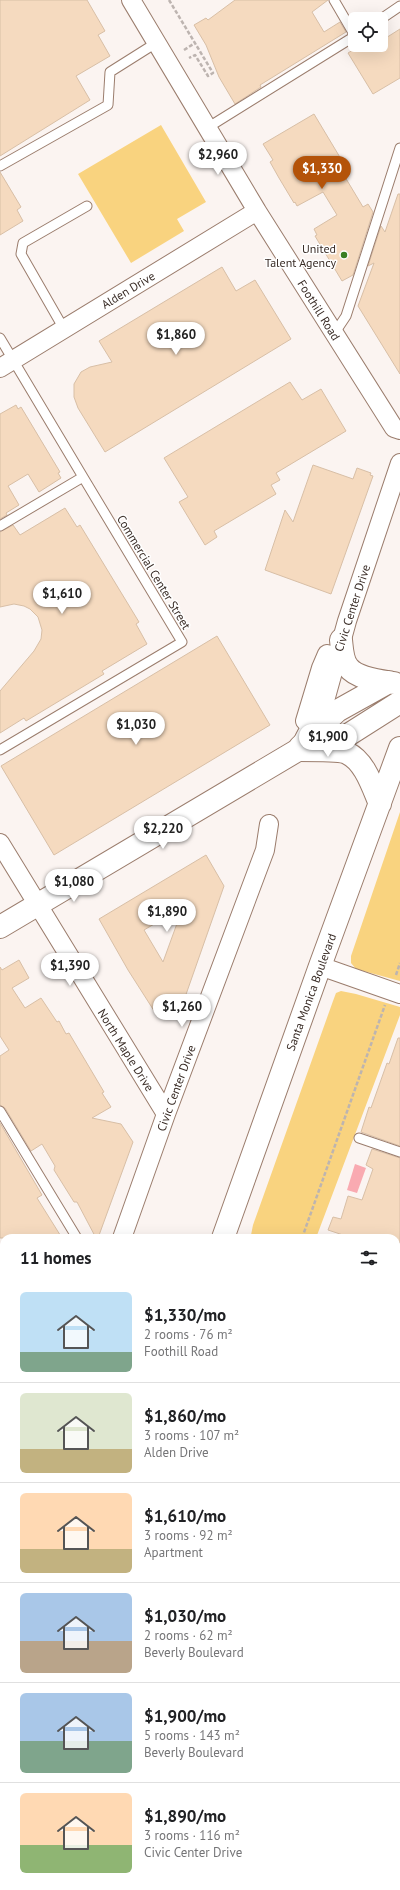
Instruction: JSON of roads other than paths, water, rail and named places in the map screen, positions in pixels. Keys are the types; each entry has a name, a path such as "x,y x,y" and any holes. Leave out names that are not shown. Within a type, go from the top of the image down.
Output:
{"main road":[{"path":"341,640 343,654 348,667 370,680 395,683"},
{"path":"298,750 337,711 395,683"},
{"path":"0,927 298,750 348,735 400,702"},
{"name":"Santa Monica Boulevard","path":"225,1234 320,966 400,748"},
{"path":"298,750 347,753 364,769 380,804"}],"street":[{"name":"Foothill Road","path":"130,0 256,211 394,428 400,430"},
{"name":"Alden Drive","path":"6,364 256,211"},
{"name":"Civic Center Drive","path":"341,640 400,463"},
{"path":"298,750 309,704 321,668 330,649 341,640"},
{"name":"Civic Center Drive","path":"123,1234 166,1114 265,850 269,824"},
{"name":"North Maple Drive","path":"0,843 166,1114"},
{"path":"320,966 393,992"}],"lane":[{"path":"334,0 348,24"},
{"path":"388,14 400,6"},
{"path":"207,128 348,40"},
{"path":"0,166 108,105 110,72 156,43"},
{"path":"334,334 346,316 400,148"},
{"path":"64,329 21,254 23,243 87,206"},
{"path":"0,338 6,364 83,477 0,526"},
{"name":"Commercial Center Street","path":"0,750 182,642 83,477"},
{"path":"0,1111 75,1234"},
{"path":"359,1138 400,1152"}],"place":[{"name":"United Talent Agency","path":"344,255"}]}
